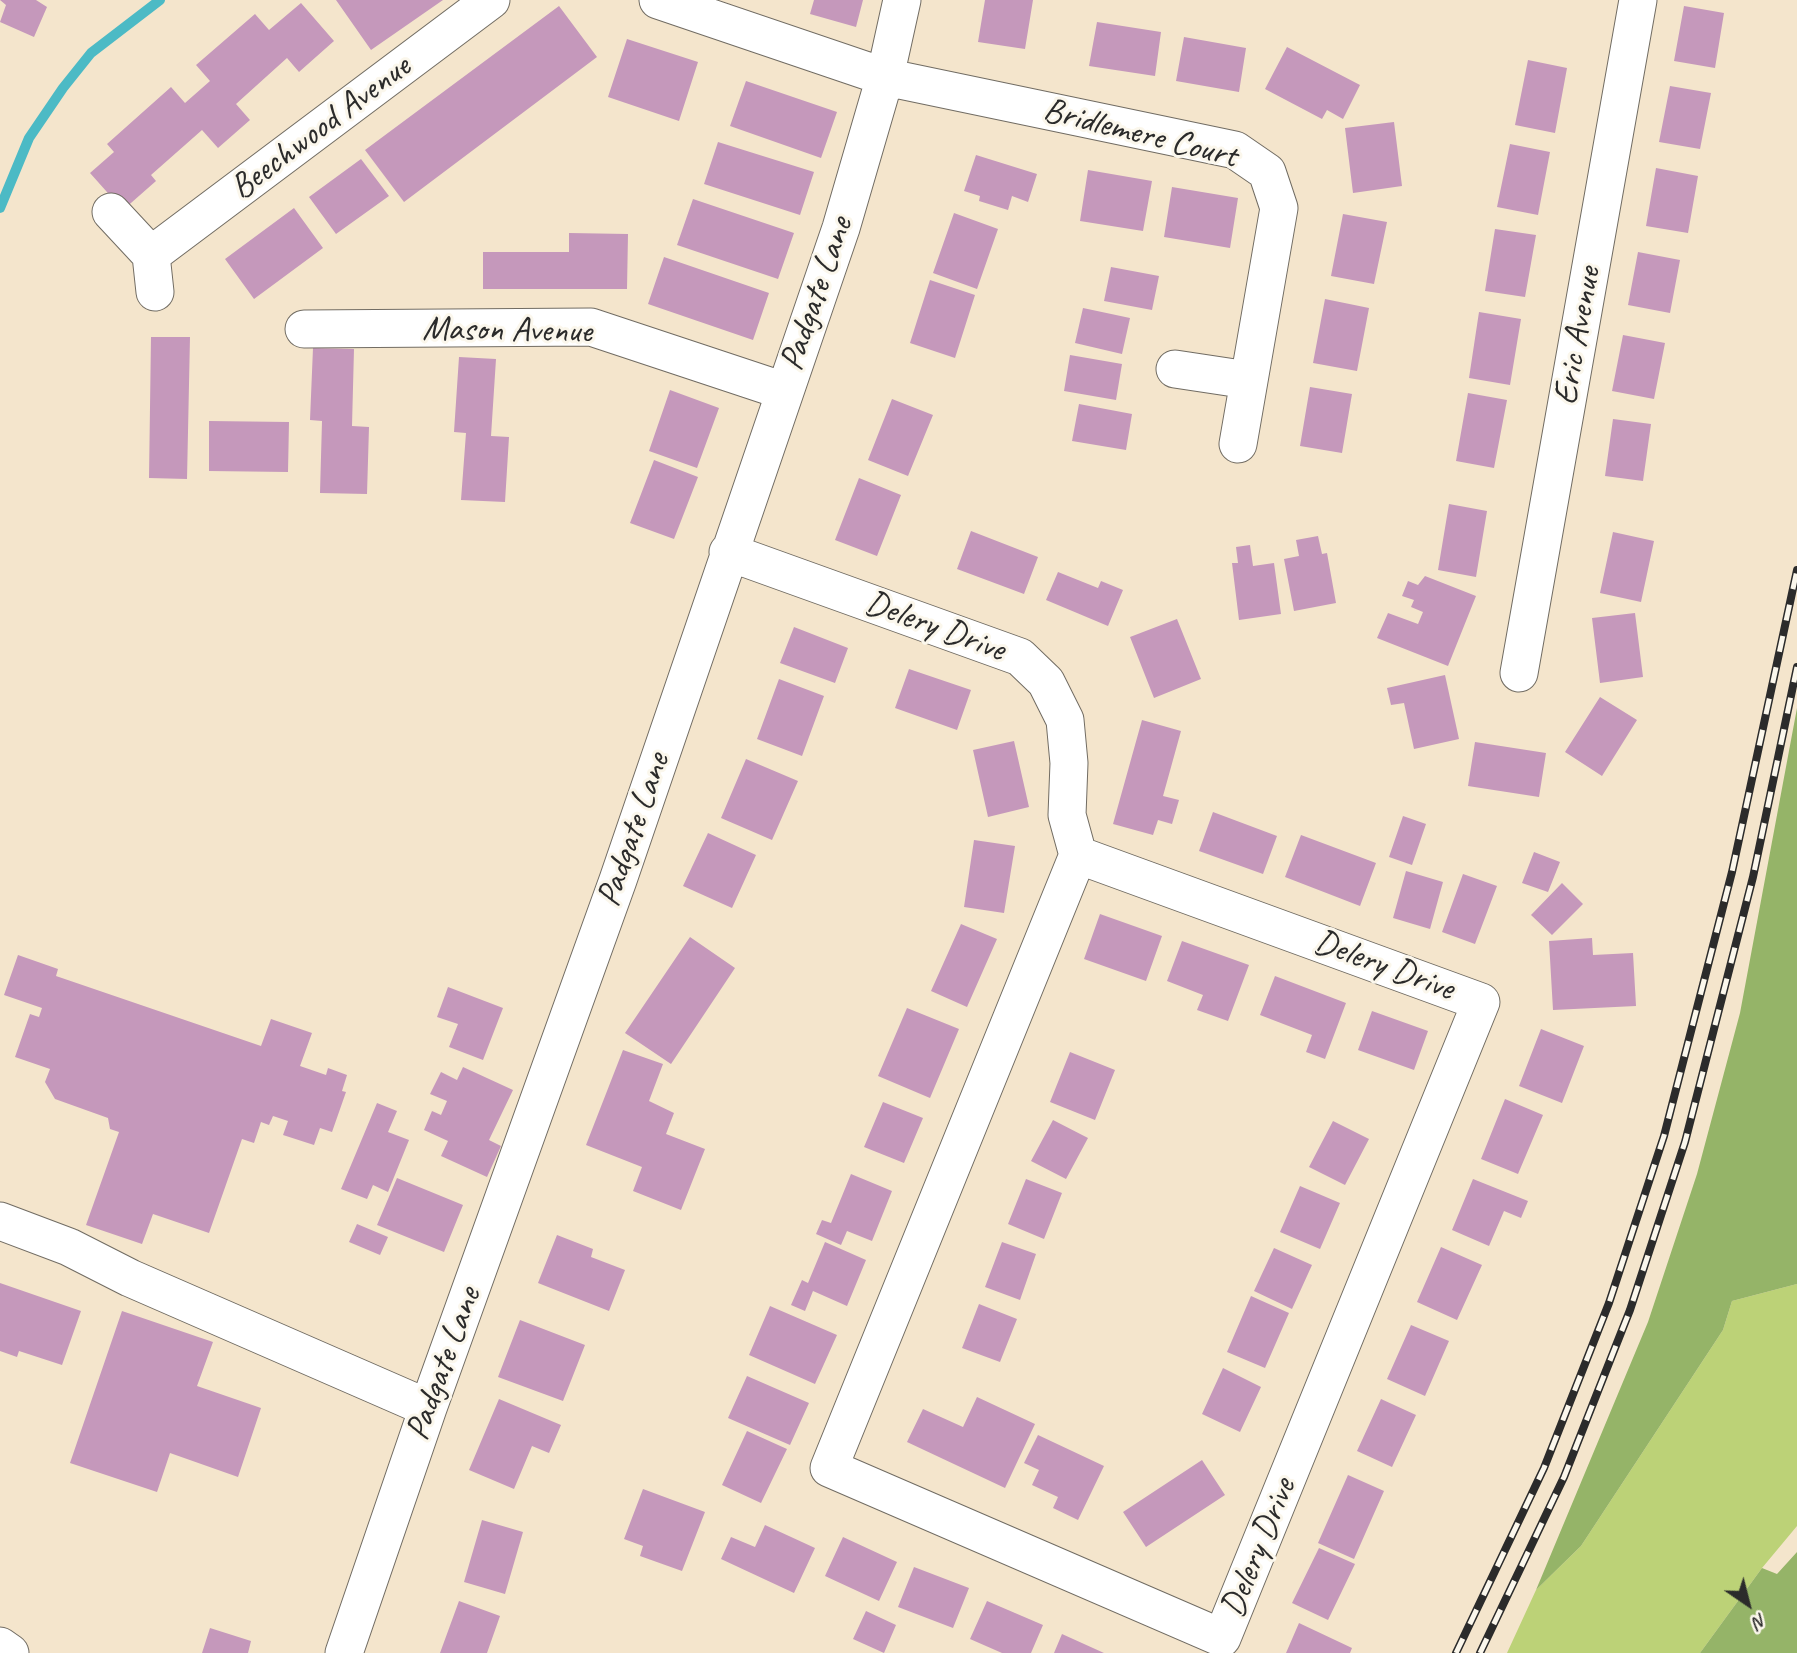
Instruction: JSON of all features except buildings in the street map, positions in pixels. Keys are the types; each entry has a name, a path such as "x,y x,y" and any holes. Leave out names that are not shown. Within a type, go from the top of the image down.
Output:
{"street":[{"name":"Beechwood Avenue","path":"151,255 491,0"},
{"path":"658,0 885,77"},
{"name":"Padgate Lane","path":"344,1653 428,1408 618,880 841,228 885,77 902,0"},
{"name":"Eric Avenue","path":"1519,673 1638,0"},
{"name":"Bridlemere Court","path":"885,77 1235,150 1268,172 1279,208 1238,444"},
{"path":"111,212 151,255 155,292"},
{"name":"Mason Avenue","path":"304,329 591,327 784,391"},
{"path":"1175,369 1248,380"},
{"name":"Delery Drive","path":"728,552 1020,657 1046,682 1065,720 1069,763 1067,815 1078,855 829,1468 1222,1638 1481,1002 1078,855"},
{"path":"0,1221 69,1247 130,1278 428,1408"},
{"path":"0,1646 10,1653"}],"green space":[{"path":"1797,708 1797,1284 1732,1301 1723,1330 1581,1546 1536,1590 1648,1322 1697,1174 1740,1013"},
{"path":"1797,1284 1797,1526 1762,1568 1700,1653 1507,1653 1536,1590 1581,1546 1723,1330 1732,1301"},
{"path":"1797,1552 1797,1653 1700,1653 1762,1568 1777,1574"}],"waterway":[{"path":"0,208 29,138 63,88 91,53 160,0"}],"railway":[{"path":"1456,1653 1544,1468 1609,1303 1664,1136 1732,872 1797,570"},
{"path":"1480,1653 1564,1477 1630,1310 1685,1142 1753,877 1797,667"}]}
